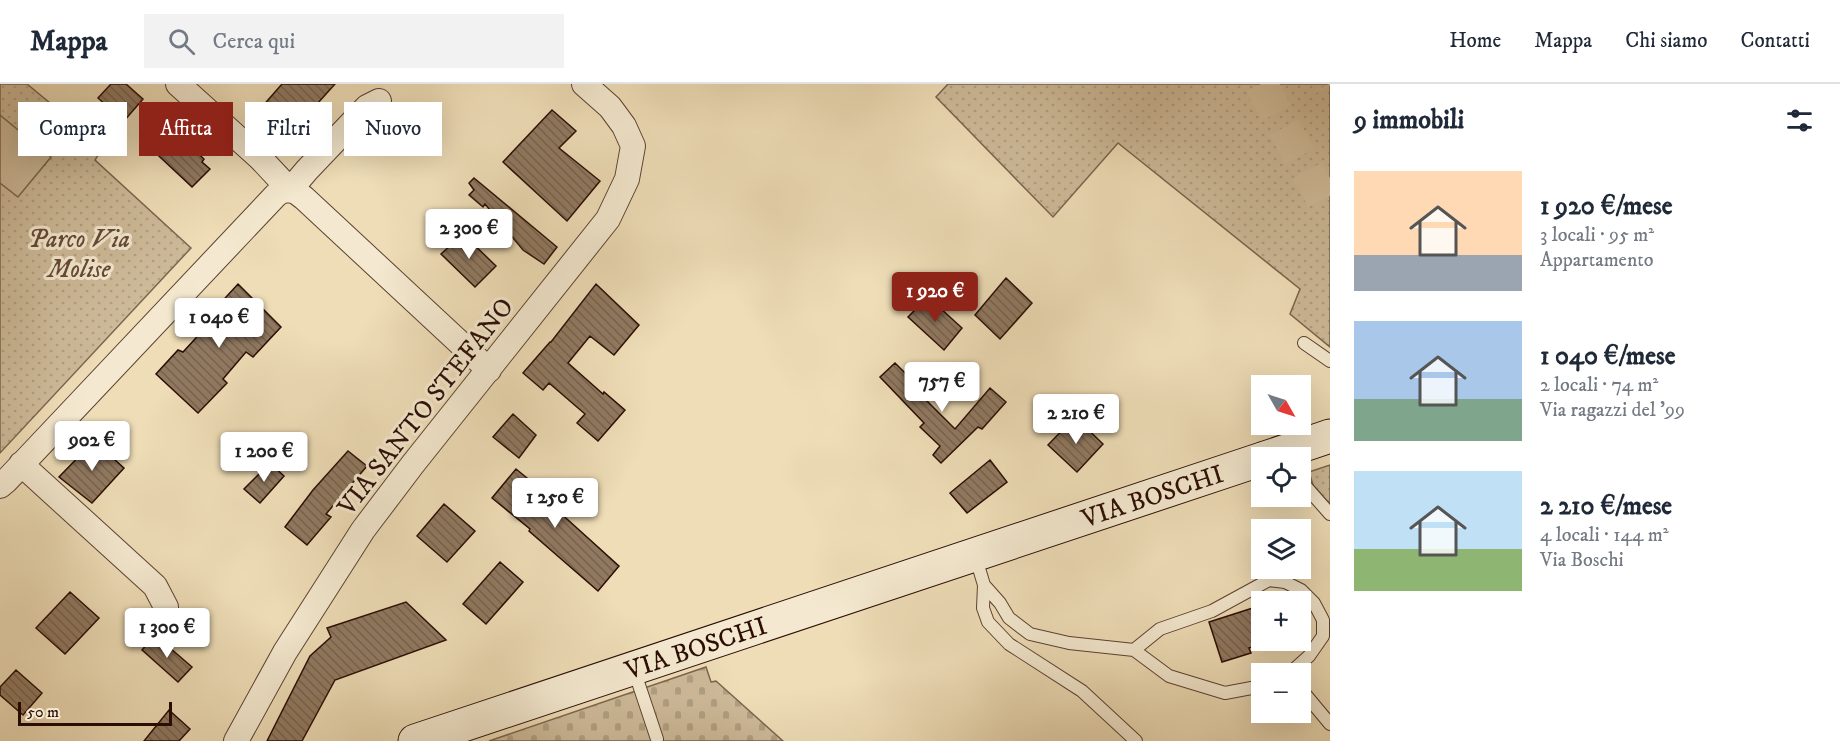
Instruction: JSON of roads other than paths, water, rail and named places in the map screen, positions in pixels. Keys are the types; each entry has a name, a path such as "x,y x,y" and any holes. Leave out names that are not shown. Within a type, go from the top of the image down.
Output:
{"main road":[{"name":"VIA BOSCHI","path":"1308,447 1330,436"},
{"name":"VIA BOSCHI","path":"415,741 975,554 1251,470"}],"street":[{"path":"178,84 260,158 290,190"},
{"name":"VIA SANTO STEFANO","path":"236,741 285,652 363,530 608,219 627,179 633,146 624,126 610,107 584,84"},
{"path":"290,190 367,107 379,101"},
{"path":"0,486 282,191 290,190 304,198 489,370"},
{"path":"21,464 155,586 166,607"}],"lane":[{"path":"1304,343 1330,361"},
{"path":"1311,493 1330,514"},
{"path":"975,554 984,585 983,608 988,622 1010,644 1082,691 1136,741"},
{"path":"1134,650 1160,629 1212,611 1269,580 1285,582 1301,590 1314,603 1323,620 1323,636 1301,663"},
{"path":"984,585 1000,603 1009,618 1030,634 1069,643 1134,650 1169,676 1225,693 1251,688"},
{"path":"633,669 657,739"},
{"path":"1311,701 1330,724"}],"tunnel":[{"path":"1261,84 1330,213"}],"park label":[{"name":"Parco Via Molise","path":"79,253"}]}
